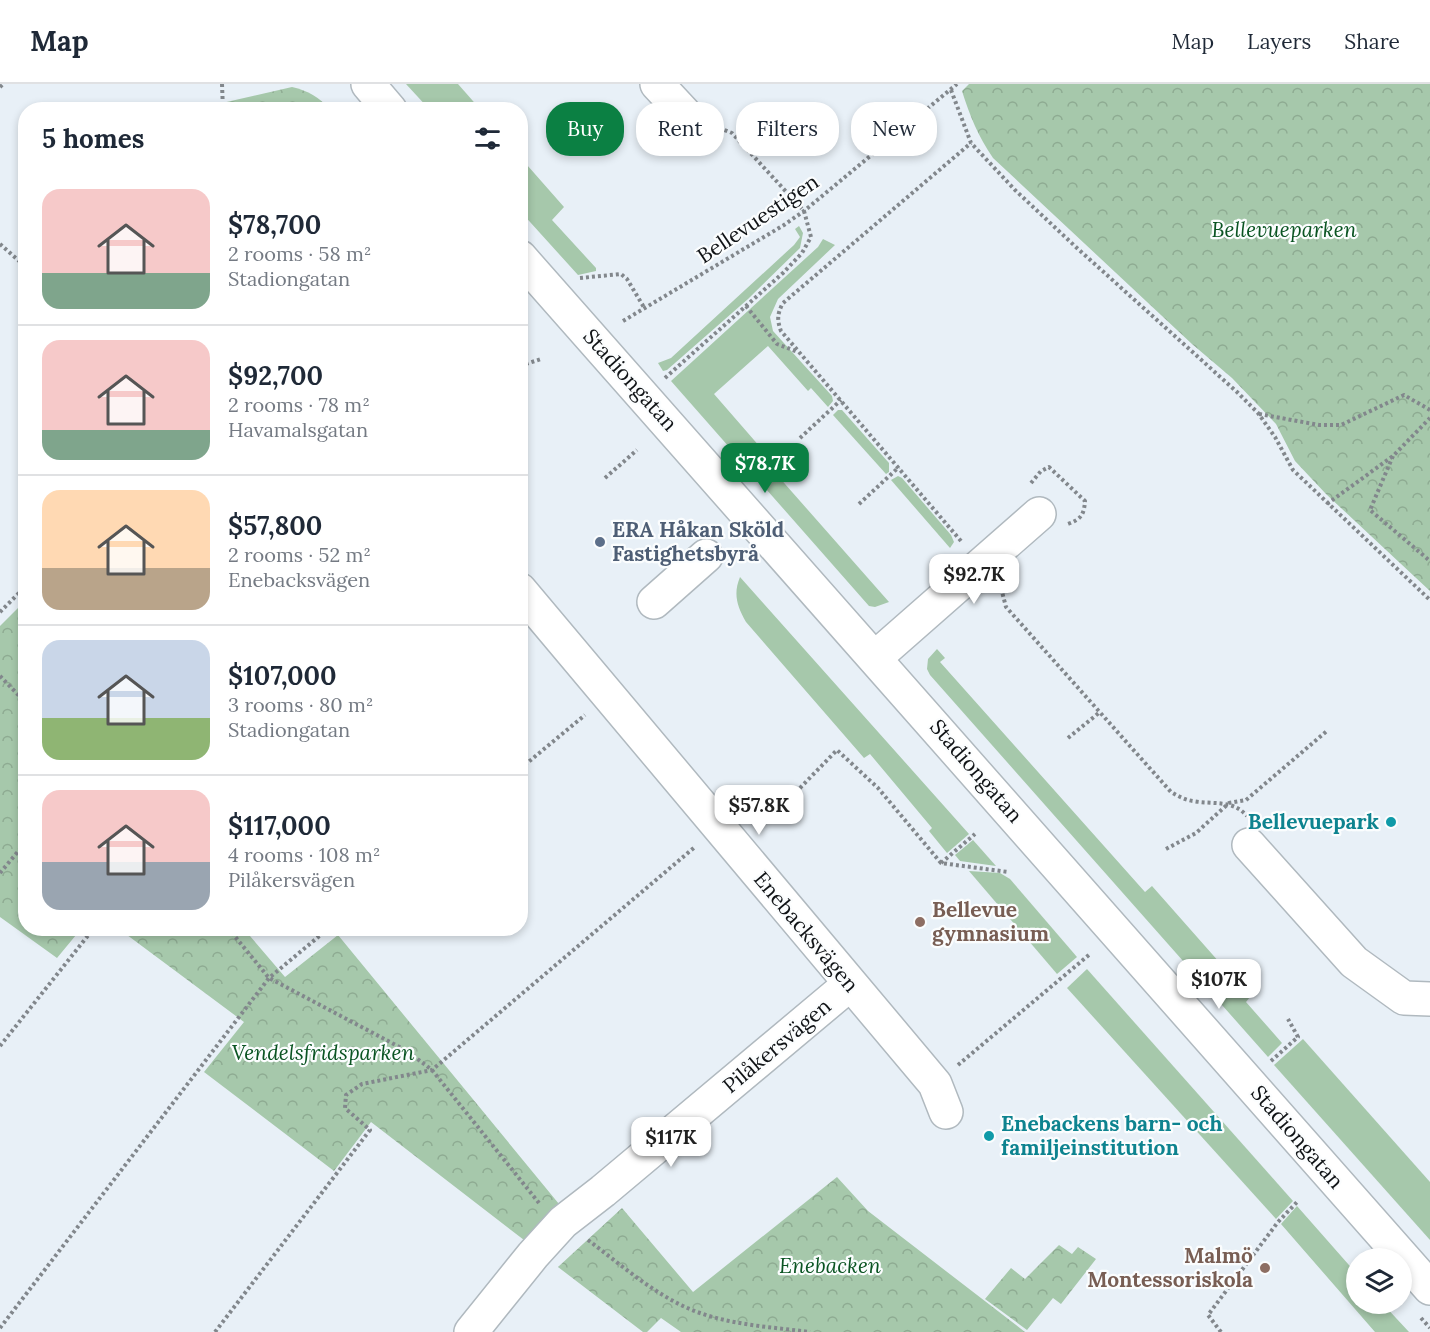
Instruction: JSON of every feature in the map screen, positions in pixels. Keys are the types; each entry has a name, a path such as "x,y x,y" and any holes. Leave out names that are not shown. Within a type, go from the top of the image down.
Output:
{"street":[{"path":"368,84 383,102"},
{"path":"657,84 674,102"},
{"name":"Stadiongatan","path":"528,265 1430,1288"},
{"path":"876,657 981,565 1053,519"},
{"path":"654,602 706,556"},
{"name":"Enebacksvägen","path":"528,599 850,984 940,1098"},
{"path":"1250,833 1354,963 1404,998 1430,999"},
{"name":"Pilåkersvägen","path":"471,1332 533,1255 563,1222 850,984"}],"path":[{"path":"222,84 223,102"},
{"name":"Bellevuestigen","path":"623,321 804,212 957,84"},
{"path":"951,90 971,143 1015,190 1237,392 1258,413 1275,437 1293,470 1430,600"},
{"path":"664,380 802,253 811,237 804,212 732,133 724,130"},
{"path":"971,143 783,303 777,320 781,331 1000,586 1006,607 1171,792 1194,801 1230,803 1246,800 1328,730"},
{"path":"0,244 18,260"},
{"path":"573,279 621,274 627,279 645,309"},
{"path":"746,306 777,344 799,352"},
{"path":"528,363 541,359"},
{"path":"1258,413 1319,425 1341,425 1404,395 1430,410"},
{"path":"800,438 841,400"},
{"path":"1328,504 1393,456 1430,418"},
{"path":"605,478 637,450"},
{"path":"1393,456 1370,510 1430,561"},
{"path":"859,504 899,467"},
{"path":"1030,483 1041,471 1049,467 1086,498 1080,519 1053,519"},
{"path":"1072,488 1077,484"},
{"path":"0,612 18,594"},
{"path":"0,676 18,695"},
{"path":"528,762 609,695"},
{"path":"1068,738 1100,712"},
{"path":"757,830 784,796 798,790 837,750 878,788 941,863 1008,872"},
{"path":"1230,803 1243,811 1250,833"},
{"path":"1167,849 1196,833 1230,803"},
{"path":"215,1332 370,1130 345,1108 346,1095 362,1084 432,1070 718,827"},
{"path":"941,863 975,834"},
{"path":"0,873 18,852"},
{"path":"0,1046 88,936"},
{"path":"235,936 269,978 406,1051 432,1070 542,1206 650,1285 691,1309 732,1322 810,1332"},
{"path":"0,1328 269,978 319,936"},
{"path":"940,1098 1090,954"},
{"path":"1266,1066 1298,1037 1288,1019"},
{"path":"1221,1332 1208,1315 1278,1221 1298,1200"}],"green space":[{"path":"406,84 458,84 474,102 423,102"},
{"name":"Bellevueparken","path":"969,84 1430,84 1430,591 1326,494 1295,461 1276,424 1232,378 1192,344 993,158 975,126 962,91"},
{"path":"292,87 303,90 322,102 227,102"},
{"path":"528,166 564,207 552,220 596,268 596,271 578,275 528,220"},
{"path":"799,226 803,233 800,248 748,299 667,370 663,371 658,363 671,358 794,245 800,237 795,229"},
{"path":"823,239 835,245 778,299 770,317 773,331 832,396 833,401 828,407 811,388 808,391 768,346 714,394 767,455 763,459 889,602 875,607 869,606 671,381 818,247"},
{"path":"838,410 842,410 889,463 889,472 886,474 833,415"},
{"path":"898,476 951,535 954,542 950,548 891,480"},
{"path":"740,577 969,834 947,853 929,831 932,828 870,754 864,758 746,622 737,600"},
{"path":"18,608 18,930 0,917 0,626"},
{"path":"937,649 945,658 940,662 1145,892 1152,886 1250,997 1246,1002 1282,1043 1268,1057 930,675 927,669 928,659"},
{"path":"973,840 996,866 960,861 955,855"},
{"path":"969,871 1000,873 1010,879 1077,957 1057,974"},
{"path":"26,936 75,936 57,958"},
{"name":"Vendelsfridsparken","path":"128,936 250,936 285,977 339,936 559,1204 524,1240 371,1122 334,1171 204,1072 244,1022"},
{"path":"1087,969 1293,1201 1276,1219 1067,988"},
{"path":"1303,1039 1430,1182 1430,1240 1274,1065"},
{"name":"Enebacken","path":"837,1177 868,1211 1025,1332 681,1332 661,1318 647,1332 643,1332 558,1267 622,1208 693,1292"},
{"path":"1297,1206 1346,1262 1346,1299 1281,1224"},
{"path":"1059,1245 1072,1254 1078,1247 1096,1259 1061,1304 1053,1298 1027,1330 985,1299 1011,1268 1025,1279"},
{"path":"1359,1314 1392,1314 1409,1332 1375,1332"}],"place":[{"name":"ERA Håkan Sköld Fastighetsbyrå","path":"600,542"},
{"name":"Bellevuepark","path":"1391,822"},
{"name":"Bellevue gymnasium","path":"920,922"},
{"name":"Enebackens barn- och familjeinstitution","path":"989,1136"},
{"name":"Malmö Montessoriskola","path":"1265,1268"}]}
